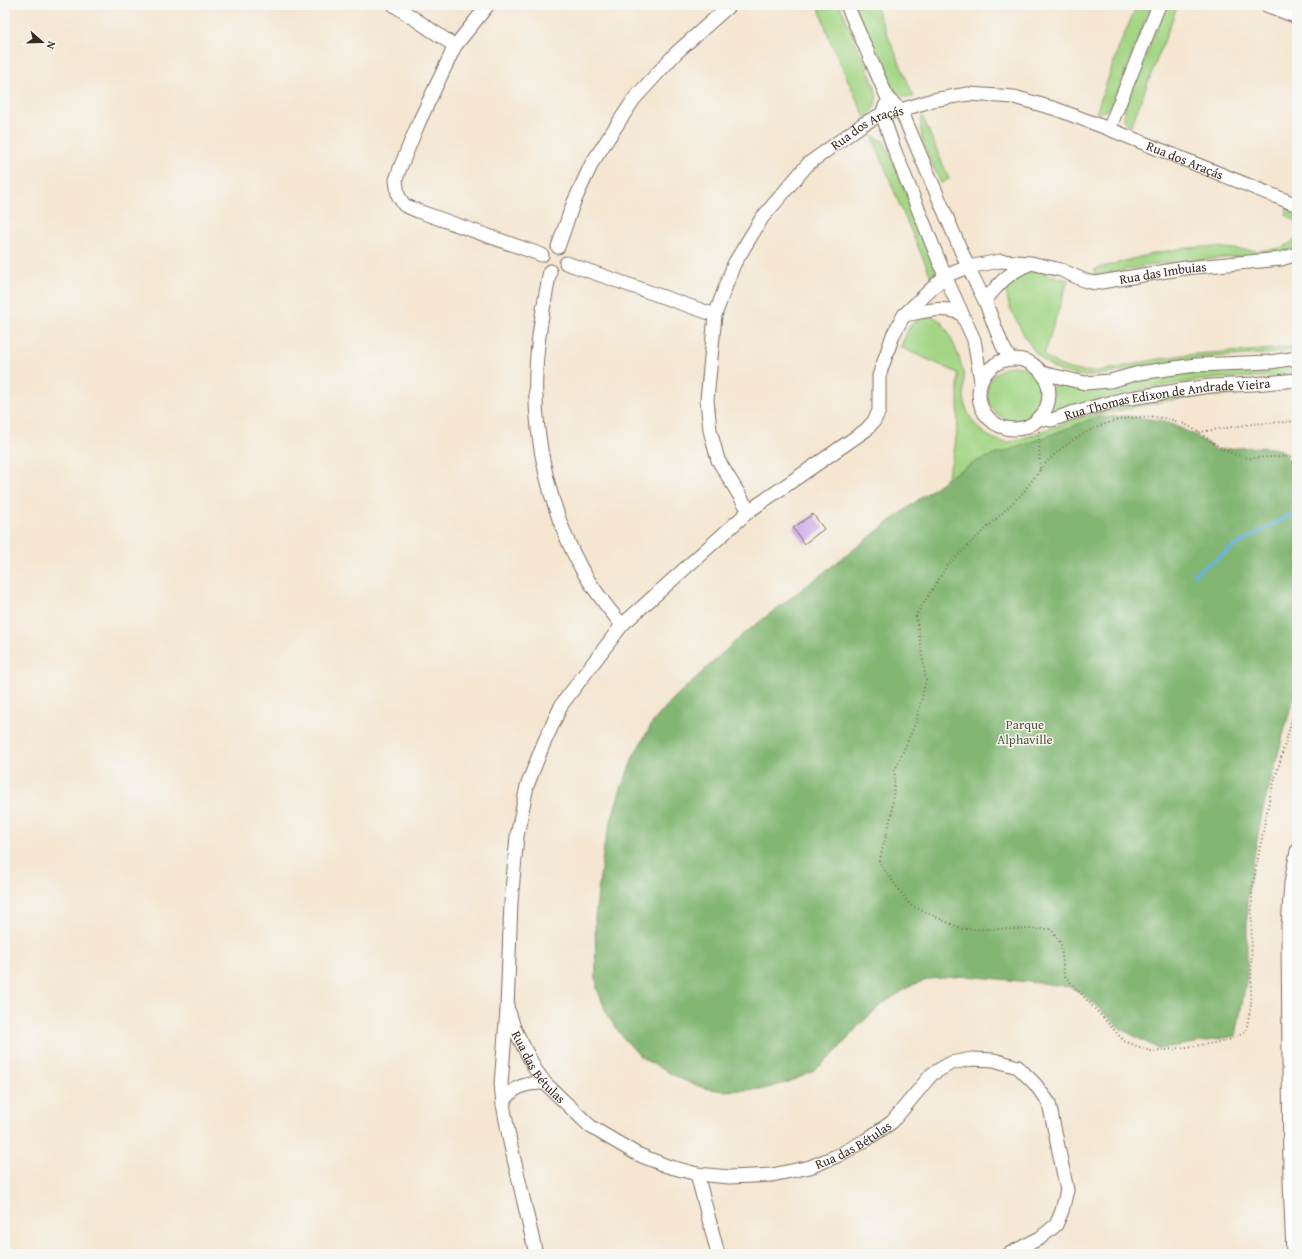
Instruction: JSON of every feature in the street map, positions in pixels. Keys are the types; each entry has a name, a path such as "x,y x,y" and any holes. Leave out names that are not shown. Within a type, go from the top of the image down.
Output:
{"street":[{"path":"394,5 455,46"},
{"path":"488,5 455,46 418,122 396,180 398,195 404,205 418,211 542,255"},
{"path":"558,247 573,204 592,163 634,99 676,53 730,5"},
{"path":"847,5 888,99 901,110 1002,345 1010,359"},
{"path":"1109,129 1159,5"},
{"path":"1266,5 1297,17"},
{"name":"Rua dos Araçás","path":"749,511 718,460 710,430 707,400 715,315 734,264 762,218 808,164 863,124 882,114 933,100 968,94 1014,97 1056,109 1109,129 1297,205"},
{"path":"888,99 882,114 894,149 945,276 974,340 981,381 979,395 981,405 986,415 994,423 1004,427 1015,428 1030,424 1038,418 1045,409 1048,396 1047,384 1042,373 1028,362 1021,359 1003,360 988,370 981,381"},
{"path":"542,255 549,248 554,246 563,250 566,254 567,258 564,267 560,270 550,271"},
{"name":"Rua das Imbuias","path":"945,276 968,267 1000,261 1031,263 1061,270 1086,281 1095,283 1185,268 1281,259 1297,254"},
{"path":"542,255 543,264 550,271"},
{"path":"566,263 715,315"},
{"path":"984,301 999,283 1009,274 1031,263"},
{"path":"550,271 542,315 536,373 536,420 546,473 561,524 581,568 600,598 622,625"},
{"path":"536,1254 510,1142 501,1084 507,1009 511,902 517,836 527,786 542,745 562,704 622,625 749,511 866,430 874,421 879,411 879,376 893,335 904,315 945,276"},
{"path":"904,315 943,309 954,310 962,314"},
{"name":"Rua Thomas Edixon de Andrade Vieira","path":"1042,373 1085,383 1104,382 1139,373 1196,365 1270,362 1297,358"},
{"name":"Rua Thomas Edixon de Andrade Vieira","path":"1038,418 1052,420 1071,413 1124,399 1182,390 1211,386 1297,380"},
{"path":"1293,1254 1294,1126 1288,927 1290,883 1297,851"},
{"name":"Rua das Bétulas","path":"507,1009 514,1028 534,1069 545,1083 592,1127 637,1154 667,1166 697,1174 729,1177 772,1175 810,1167 846,1152 892,1122 932,1074 951,1063 972,1059 994,1060 1018,1067 1035,1084 1049,1102 1067,1190 1062,1211 1056,1225 1040,1238 1009,1254"},
{"path":"503,1104 508,1096 526,1084 545,1083"},
{"path":"697,1174 718,1254"}],"path":[{"path":"1038,418 1040,470"},
{"path":"1297,469 1296,455 1249,458 1223,449 1186,425 1163,418 1141,418 1118,421 1093,428 1066,445 1052,457 1022,494 947,566 916,615 926,680 916,722 895,770 892,813 879,862 910,906 962,929 1051,929 1062,944 1064,975 1124,1041 1153,1052 1226,1041 1246,1031 1251,1005 1252,889 1270,796 1297,702"},
{"path":"1198,432 1252,424 1297,421"}],"green space":[{"path":"818,5 840,5 874,85 876,103 872,111 865,118 831,43"},
{"path":"854,5 875,5 914,97 901,96 891,89"},
{"path":"1137,5 1151,5 1114,101 1108,109 1095,116 1120,44"},
{"path":"1166,5 1178,5 1130,129 1124,119 1125,107"},
{"path":"922,115 949,179 941,183 923,140 920,123"},
{"path":"872,135 884,142 887,147 935,264 935,271 932,279 900,206"},
{"path":"1287,206 1297,212 1297,225 1294,220 1286,215"},
{"path":"1297,235 1297,247 1290,251 1259,256 1164,263 1094,276 1095,269 1138,257 1167,251 1197,247 1267,250 1285,246 1293,241"},
{"path":"1026,270 1041,272 1068,280 1044,355 1066,368 1094,371 1184,355 1297,346 1297,350 1192,359 1090,376 1065,373 1050,366 1032,348 1009,305 1006,291 1007,287 1013,279"},
{"path":"931,316 942,323 945,327 955,348 964,376 964,397 966,406 973,422 985,434 1001,441 1010,442 1097,412 1140,402 1179,396 1231,391 1238,395 1209,396 1166,401 1108,413 1030,443 977,461 945,480 950,467 956,441 958,414 958,373 900,347 908,330 914,322 918,319"},
{"path":"1297,364 1297,373 1276,376 1223,378 1171,384 1111,396 1051,413 1053,381 1071,387 1096,389 1180,374 1221,369"},
{"path":"1014,366 1024,368 1033,374 1039,383 1041,393 1039,403 1033,412 1024,418 1014,420 1004,418 995,412 989,403 987,393 989,383 995,374 1004,368"},
{"name":"Parque Alphaville","path":"1126,416 1164,421 1193,434 1217,450 1258,447 1282,450 1290,461 1297,477 1297,684 1262,813 1247,897 1247,977 1236,1036 1159,1049 1121,1029 1083,994 1070,987 966,976 930,979 912,985 882,1004 858,1026 831,1057 812,1072 789,1082 763,1089 724,1091 704,1088 683,1080 647,1061 639,1055 621,1035 607,1015 597,988 595,917 604,846 619,794 634,755 653,722 671,701 741,636 952,475 977,461 1030,443 1094,418"}],"building":[{"path":"813,514 824,529 804,544 793,528"}],"waterway":[{"path":"1194,574 1238,544 1297,511"}]}
